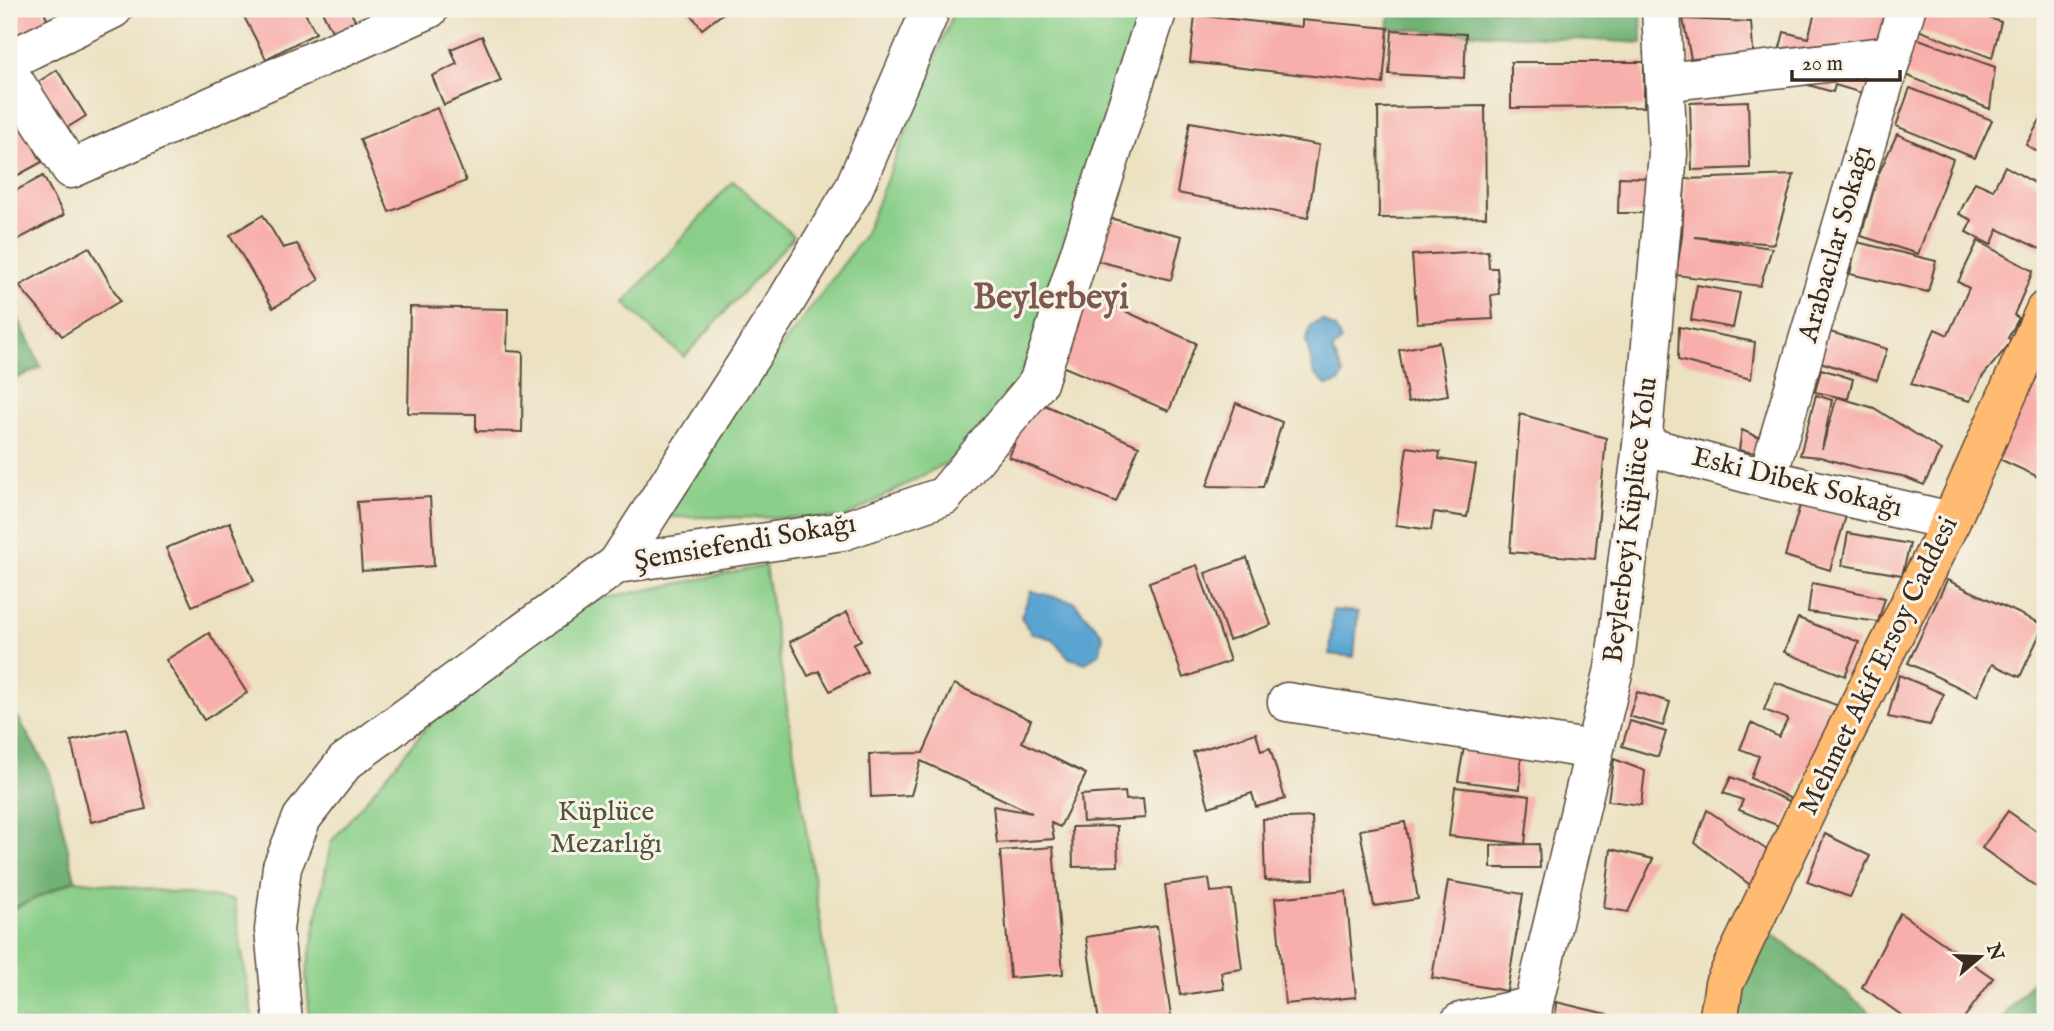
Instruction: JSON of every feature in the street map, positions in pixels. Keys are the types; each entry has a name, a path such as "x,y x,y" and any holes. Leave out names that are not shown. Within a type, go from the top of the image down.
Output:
{"main road":[{"name":"Mehmet Akif Ersoy Caddesi","path":"1718,1022 1724,984 1820,783 1951,521 2045,310"}],"street":[{"path":"9,60 113,9"},
{"path":"9,73 71,169 429,9"},
{"path":"617,564 853,190 928,16 928,9"},
{"name":"Şemsiefendi Sokağı","path":"283,1022 274,930 282,867 302,818 345,762 617,564 843,531 944,496 1038,383 1158,9"},
{"name":"Beylerbeyi Küplüce Yolu","path":"1532,1014 1614,669 1642,445 1668,154 1661,9"},
{"name":"Arabacılar Sokağı","path":"1767,478 1906,9"},
{"path":"1665,82 1892,55"},
{"name":"Eski Dibek Sokağı","path":"1642,445 1767,478 1951,521"},
{"path":"1287,702 1594,750"},
{"path":"1460,1022 1532,1014"}],"green space":[{"path":"955,9 1158,9 1051,312 990,439 844,518 656,517 864,236"},
{"path":"1390,9 1641,9 1642,43 1388,28"},
{"path":"733,181 794,236 684,357 624,303"},
{"path":"9,299 41,367 9,382"},
{"name":"Küplüce Mezarlığı","path":"765,566 836,1022 310,1022 306,975 331,842 446,704 587,602"},
{"path":"9,702 50,773 75,880 9,910"},
{"path":"75,880 234,900 253,1022 9,1022 9,911"},
{"path":"1744,910 1882,1022 1725,1022"},
{"path":"2045,965 2045,1022 1999,1022"}],"water":[{"path":"1322,320 1335,328 1341,341 1332,350 1344,375 1339,382 1327,386 1314,373 1306,340 1311,325"},
{"path":"1031,591 1074,602 1103,635 1100,652 1086,663 1069,658 1053,639 1031,633 1021,617"},
{"path":"1333,610 1358,612 1354,657 1330,654"}],"building":[{"path":"9,9 43,9 52,32 9,54"},
{"path":"240,9 303,9 316,33 266,59"},
{"path":"321,9 349,9 357,24 334,35"},
{"path":"687,9 729,9 702,29"},
{"path":"1816,9 1897,9 1872,96 1835,85 1833,92 1773,75 1784,32 1808,38"},
{"path":"1916,9 1961,9 2001,22 1992,58 1910,27"},
{"path":"1195,15 1302,27 1302,20 1388,28 1383,84 1190,62"},
{"path":"1683,19 1751,22 1754,63 1693,69"},
{"path":"1392,30 1466,34 1464,78 1389,74"},
{"path":"482,36 501,81 444,105 432,76 457,64 451,49"},
{"path":"1916,38 1995,67 1990,109 1903,74"},
{"path":"1511,62 1644,62 1644,107 1511,108"},
{"path":"57,70 86,116 55,135 27,89"},
{"path":"1910,88 1992,120 1975,158 1896,126"},
{"path":"1748,101 1750,168 1692,170 1690,103"},
{"path":"9,102 42,162 9,180"},
{"path":"1485,106 1486,217 1379,218 1378,108"},
{"path":"437,108 466,181 389,212 360,139"},
{"path":"2045,111 2045,156 2026,145"},
{"path":"1190,122 1319,145 1308,218 1177,193"},
{"path":"1897,134 1953,159 1918,254 1861,236 1878,175"},
{"path":"2005,166 2045,189 2045,237 2040,249 1998,229 1991,245 1966,232 1972,220 1959,214 1975,182 1993,190"},
{"path":"1794,175 1774,244 1695,237 1772,248 1760,286 1676,275 1682,236 1685,179"},
{"path":"43,176 64,215 17,240 9,224 9,194"},
{"path":"1619,177 1650,178 1649,213 1618,213"},
{"path":"263,215 283,248 297,244 319,280 273,308 230,235"},
{"path":"1109,218 1182,236 1171,280 1098,261"},
{"path":"1978,241 2033,271 2014,315 2019,318 2008,338 2012,341 1982,377 1970,401 1911,384 1935,329 1948,335 1969,288 1958,282"},
{"path":"1857,242 1936,261 1928,292 1850,274"},
{"path":"89,247 120,301 62,336 19,286"},
{"path":"1488,251 1489,268 1497,268 1499,294 1491,295 1493,319 1417,323 1412,255"},
{"path":"1697,285 1740,293 1733,328 1691,320"},
{"path":"1087,294 1196,343 1169,411 1057,364"},
{"path":"410,307 508,309 507,351 523,352 522,432 476,431 476,414 408,413"},
{"path":"1679,327 1755,342 1751,379 1678,360"},
{"path":"1830,332 1887,349 1877,380 1820,362"},
{"path":"1439,342 1448,395 1408,402 1399,350"},
{"path":"1821,369 1853,379 1848,399 1815,392"},
{"path":"2029,373 2045,382 2045,480 1995,457"},
{"path":"1816,395 1832,400 1822,449 1837,397 1874,408 1941,450 1924,485 1902,476 1800,455"},
{"path":"1033,400 1139,446 1116,502 1009,457"},
{"path":"1236,403 1282,422 1263,487 1207,486"},
{"path":"1520,414 1606,438 1595,559 1510,552"},
{"path":"1742,430 1762,439 1755,453 1739,450"},
{"path":"1407,447 1440,452 1439,459 1476,465 1467,517 1434,512 1431,530 1396,525"},
{"path":"430,497 434,566 362,571 357,502"},
{"path":"1801,502 1846,516 1830,570 1785,556"},
{"path":"230,522 254,581 192,606 166,548"},
{"path":"1848,533 1910,544 1902,575 1842,565"},
{"path":"1247,558 1271,625 1229,640 1205,573"},
{"path":"1197,565 1230,661 1183,678 1149,582"},
{"path":"1947,580 2044,625 2020,677 1992,664 1977,696 1908,663"},
{"path":"1812,583 1885,598 1878,622 1808,612"},
{"path":"847,612 861,640 853,644 867,672 830,691 819,671 808,676 790,642"},
{"path":"1798,618 1859,642 1845,676 1784,652"},
{"path":"209,633 247,693 204,720 166,660"},
{"path":"1899,675 1944,694 1930,725 1888,717"},
{"path":"1775,682 1839,706 1793,800 1751,778 1759,756 1740,749 1751,723 1779,737 1788,719 1764,710"},
{"path":"954,684 1031,720 1022,742 1086,774 1060,827 1051,823 1054,839 997,843 993,806 1032,813 921,761 911,795 871,797 869,754 923,753"},
{"path":"1637,692 1670,702 1663,726 1629,716"},
{"path":"1630,721 1666,732 1658,757 1622,746"},
{"path":"126,728 146,809 91,822 71,741"},
{"path":"1256,733 1261,751 1270,748 1285,799 1256,807 1252,793 1209,807 1193,752"},
{"path":"1464,747 1521,757 1520,789 1458,781"},
{"path":"1614,759 1645,771 1641,805 1608,801"},
{"path":"1731,777 1794,803 1784,828 1739,810 1743,800 1723,793"},
{"path":"1455,787 1530,796 1525,844 1449,836"},
{"path":"1125,792 1126,800 1143,799 1145,818 1083,822 1081,795"},
{"path":"1707,810 1770,852 1754,888 1695,843"},
{"path":"2008,811 2045,837 2045,893 1982,848"},
{"path":"1312,817 1314,879 1265,881 1263,819"},
{"path":"1405,822 1418,899 1374,906 1360,830"},
{"path":"1117,826 1118,866 1073,867 1072,827"},
{"path":"1825,834 1870,856 1850,897 1807,882"},
{"path":"1539,844 1540,868 1491,868 1491,845"},
{"path":"1053,847 1063,974 1010,978 1000,851"},
{"path":"1611,849 1653,859 1628,912 1604,908"},
{"path":"1209,879 1211,892 1232,890 1242,969 1221,972 1224,989 1180,995 1165,885"},
{"path":"1448,881 1523,894 1507,991 1432,978"},
{"path":"1346,891 1356,997 1285,1004 1275,898"},
{"path":"1900,913 1993,978 1961,1022 1911,1022 1862,987"},
{"path":"1157,926 1172,1022 1099,1022 1086,937"},
{"path":"1556,1002 1607,1014 1605,1022 1555,1022"}],"district":[{"name":"Beylerbeyi","path":"1051,298"}]}
